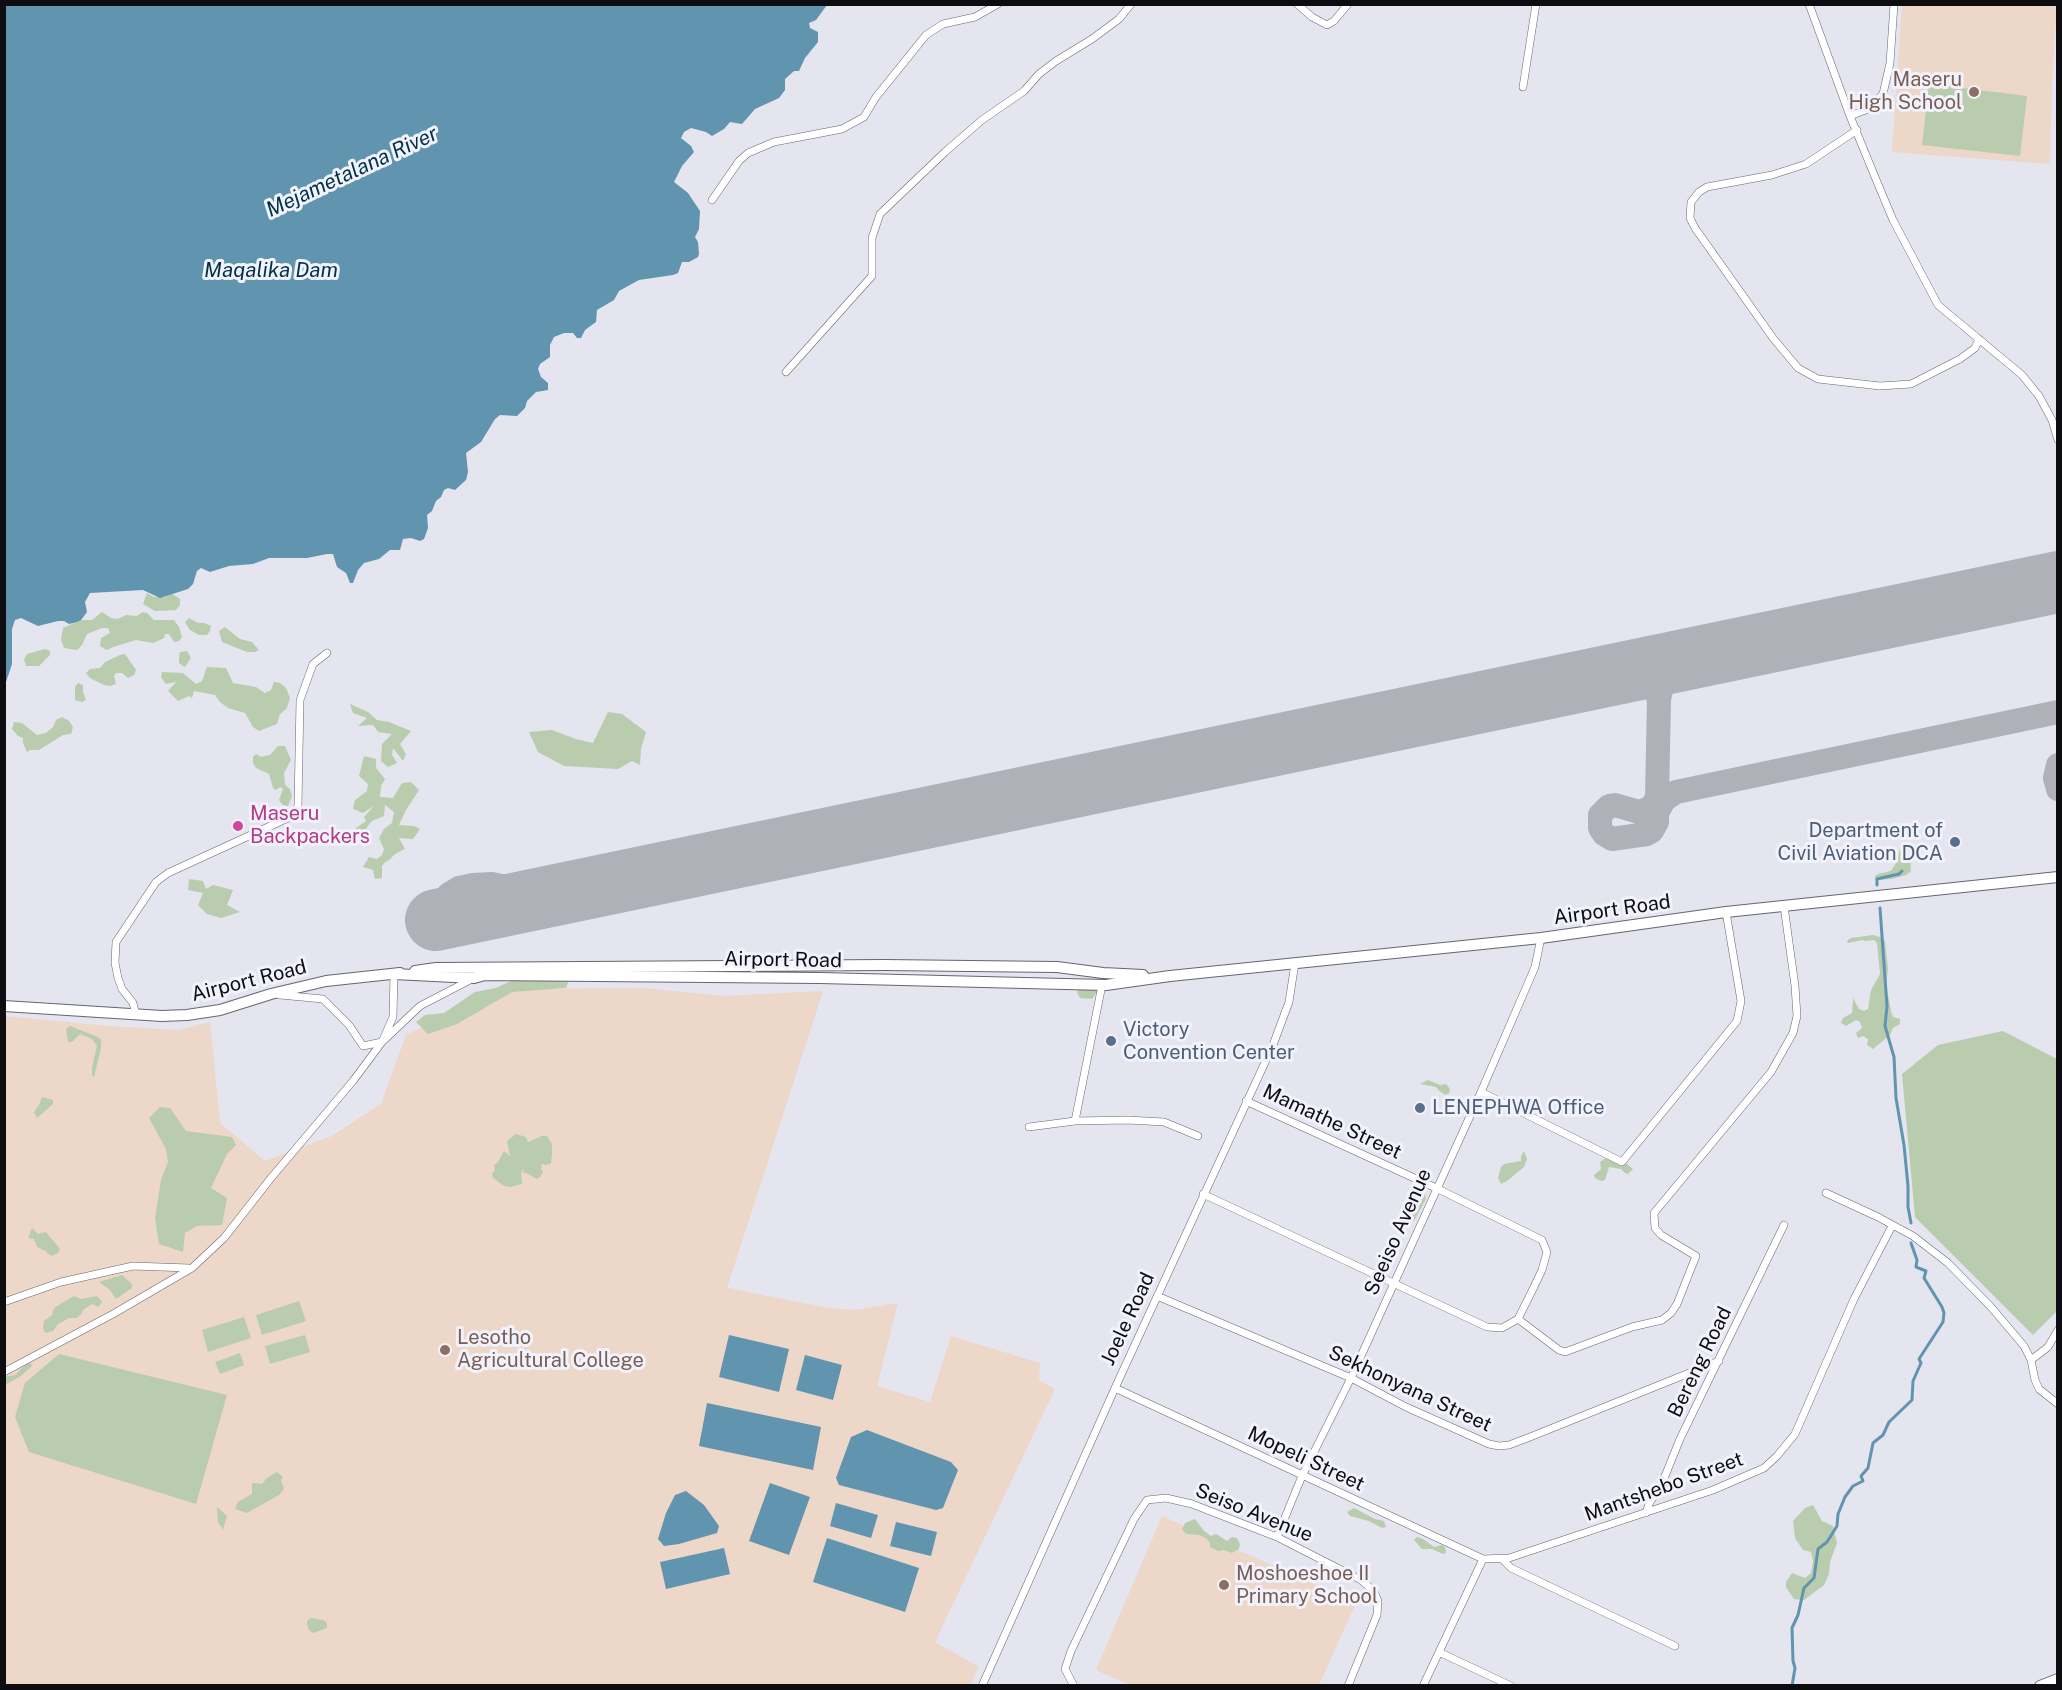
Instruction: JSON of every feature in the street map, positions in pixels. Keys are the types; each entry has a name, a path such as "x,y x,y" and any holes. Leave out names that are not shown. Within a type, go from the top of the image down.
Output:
{"main road":[{"name":"Airport Road","path":"394,974 474,978 485,975 796,977 1102,985 1170,975 1541,938 1726,912 2058,877"},
{"name":"Airport Road","path":"4,1006 171,1016 220,1010 271,994 326,981 436,968 884,965 1057,967 1103,973 1170,975"},
{"path":"2040,1686 2058,1679"}],"street":[{"path":"712,200 739,161 755,148 774,142 842,129 864,117 876,98 926,35 943,24 975,17 998,4"},
{"path":"786,372 872,276 872,238 880,214 982,120 1024,91 1039,74 1056,61 1119,19 1131,4"},
{"path":"1297,4 1327,25 1334,21 1348,4"},
{"path":"1523,87 1536,4"},
{"path":"1809,4 1850,116 1893,220 1938,305 2022,375 2052,420 2058,440"},
{"path":"1850,116 1868,109 1883,94 1889,71 1894,4"},
{"path":"1857,130 1806,164 1772,175 1707,187 1699,192 1691,202 1690,218 1695,228 1773,338 1798,368 1818,379 1880,386 1911,384 1960,359 1975,348 1979,339"},
{"path":"136,1015 134,1003 122,989 118,978 115,963 116,942 156,882 168,873 290,817 298,806 300,700 313,664 327,653"},
{"path":"1203,1194 1487,1327 1502,1328 1518,1319 1559,1350 1565,1352 1632,1327 1662,1320 1677,1304 1696,1256 1661,1235 1655,1228 1654,1213 1771,1072 1793,1033 1797,1017 1795,986 1784,906"},
{"path":"1480,1092 1622,1161 1737,1021 1741,1001 1726,912"},
{"name":"Seeiso Avenue","path":"1277,1537 1302,1476 1351,1378 1480,1092 1535,967 1541,938"},
{"name":"Joele Road","path":"982,1686 1156,1296 1272,1045 1289,1002 1295,963"},
{"path":"382,1042 393,1017 394,974"},
{"path":"4,1372 192,1268 224,1238 353,1081 382,1042 420,1006 474,978"},
{"path":"1075,1121 1102,985"},
{"path":"271,994 323,999 349,1025 363,1046 382,1042"},
{"name":"Mamathe Street","path":"1246,1101 1436,1188 1542,1240 1547,1252 1542,1270 1518,1319"},
{"path":"1029,1127 1075,1121 1128,1120 1164,1122 1198,1136"},
{"path":"1826,1193 1913,1236 1959,1274 2019,1340 2031,1360 2034,1380 2039,1389 2058,1404"},
{"name":"Bereng Road","path":"1646,1513 1784,1225"},
{"name":"Mantshebo Street","path":"1483,1559 1502,1559 1646,1513 1746,1477 1764,1468 1795,1434 1854,1299 1892,1226"},
{"path":"4,1302 62,1282 132,1266 192,1268"},
{"name":"Sekhonyana Street","path":"1156,1296 1351,1378 1406,1407 1489,1444 1499,1446 1520,1441 1719,1361"},
{"path":"2031,1360 2048,1347 2058,1330"},
{"name":"Mopeli Street","path":"1115,1388 1483,1559"},
{"name":"Seiso Avenue","path":"1074,1686 1065,1669 1071,1651 1134,1519 1147,1500 1166,1498 1192,1504 1277,1537 1361,1580 1374,1591 1378,1601 1377,1615 1348,1686"},
{"path":"1423,1686 1483,1559"},
{"path":"1502,1559 1510,1568 1676,1646"},
{"path":"1439,1652 1511,1686"}],"shaded area":[{"name":"Maseru High School","path":"1902,5 2057,5 2050,164 1892,152"},
{"name":"Lesotho Agricultural College","path":"644,988 722,996 823,991 727,1288 828,1308 855,1310 898,1303 877,1386 930,1402 951,1336 1040,1363 1039,1380 1055,1389 935,1642 979,1667 970,1685 5,1685 4,1016 178,1030 210,1022 220,1123 265,1161 332,1136 381,1104 406,1035 467,1005 506,989"},
{"name":"Moshoeshoe II Primary School","path":"1162,1516 1356,1603 1319,1685 1130,1685 1096,1670"}],"green space":[{"path":"1929,84 2027,96 2020,156 1922,145"},
{"path":"147,593 154,597 165,597 171,593 180,599 180,605 176,610 155,611 143,604"},
{"path":"102,612 111,618 118,619 126,615 137,616 142,612 147,613 154,620 174,620 182,637 179,641 174,642 169,634 165,634 164,638 153,643 136,640 107,650 100,646 101,638 110,633 108,628 102,628 87,634 77,650 64,648 61,640 63,628 81,620 92,620"},
{"path":"189,618 211,626 207,635 199,635 190,630 185,622"},
{"path":"225,627 240,639 252,642 259,650 247,652 222,642 219,631"},
{"path":"45,649 50,651 50,655 39,666 26,666 24,659 27,654"},
{"path":"187,651 191,658 185,667 179,663 179,658 180,652"},
{"path":"125,654 136,670 134,675 128,678 122,673 116,673 114,676 116,684 104,685 90,678 86,673 90,669 100,668 105,662"},
{"path":"207,667 226,668 233,683 256,687 265,693 271,690 274,682 280,683 286,688 290,698 277,724 259,731 253,727 245,713 228,708 215,695 194,691 192,698 189,696 178,701 168,691 176,682 166,684 161,677 162,672 183,673 196,684 202,681"},
{"path":"78,683 83,685 86,700 82,702 75,700 75,687"},
{"path":"350,704 368,712 377,720 411,731 400,744 406,754 403,761 393,748 392,755 397,763 388,767 381,761 382,744 392,734 378,732 373,725 358,726 367,718 353,713"},
{"path":"608,712 622,714 646,732 641,749 640,765 632,761 618,769 564,766 538,752 529,732 552,730 593,743"},
{"path":"62,717 73,727 71,734 63,735 39,750 27,752 23,738 12,729 14,722 22,723 37,735 46,733 53,727 56,720"},
{"path":"278,746 285,746 291,760 284,773 285,785 290,789 292,796 288,806 283,805 279,800 283,789 273,788 269,774 256,768 253,763 253,757 256,754 261,757 270,755"},
{"path":"364,756 376,759 376,768 385,779 381,786 380,797 393,798 402,783 411,782 419,790 399,825 414,826 420,829 413,839 399,838 405,849 385,862 382,866 382,878 375,879 373,870 363,867 369,857 377,859 382,855 384,849 379,838 384,829 392,823 394,812 385,805 384,816 372,821 367,827 367,833 360,836 355,834 355,829 366,821 364,817 374,806 363,813 353,809 355,800 367,791 368,784 359,776"},
{"path":"1904,847 1910,857 1911,871 1892,879 1875,880 1878,874 1891,871 1900,849"},
{"path":"189,879 203,881 206,889 213,885 233,890 227,905 240,912 221,918 207,914 198,905 203,893 188,890"},
{"path":"1873,935 1885,941 1888,969 1886,985 1893,1017 1900,1019 1900,1024 1893,1028 1890,1035 1873,1049 1867,1045 1868,1039 1863,1036 1858,1038 1856,1033 1862,1028 1860,1022 1856,1020 1846,1026 1841,1023 1843,1018 1852,1013 1853,998 1859,1009 1864,1011 1868,1009 1871,990 1880,974 1877,943 1874,940 1848,943 1847,941 1851,938"},
{"path":"513,980 569,980 566,988 512,992 457,1024 428,1034 416,1022 425,1015 444,1013 475,992 496,988"},
{"path":"1097,988 1092,999 1080,998 1077,992 1078,990"},
{"path":"70,1026 101,1040 94,1077 92,1067 97,1046 92,1039 80,1034 72,1042 68,1042 66,1029"},
{"path":"2003,1031 2057,1059 2057,1311 2033,1335 1915,1217 1902,1074 1938,1045"},
{"path":"1428,1080 1440,1085 1446,1084 1450,1089 1449,1093 1446,1095 1436,1087 1420,1084"},
{"path":"42,1097 53,1100 53,1104 37,1118 34,1112"},
{"path":"160,1107 170,1108 186,1131 232,1137 236,1145 227,1154 211,1188 227,1198 222,1225 197,1226 185,1233 183,1252 159,1244 155,1218 161,1180 168,1162 166,1149 149,1118"},
{"path":"516,1134 526,1137 528,1142 547,1136 552,1144 551,1163 542,1164 543,1172 537,1179 523,1173 524,1168 521,1172 522,1184 504,1186 493,1178 494,1165 504,1151 510,1156 507,1141"},
{"path":"1524,1151 1527,1159 1524,1167 1501,1184 1498,1178 1501,1167 1504,1164 1521,1161"},
{"path":"1606,1158 1613,1159 1619,1165 1627,1164 1633,1169 1628,1174 1621,1169 1609,1167 1605,1180 1601,1181 1594,1175 1601,1169 1600,1162"},
{"path":"1422,1192 1426,1199 1414,1221 1411,1222 1409,1221 1412,1208"},
{"path":"32,1228 38,1234 46,1232 60,1249 58,1253 52,1256 37,1247 34,1239 28,1238"},
{"path":"122,1275 132,1284 132,1288 116,1299 110,1290 99,1282"},
{"path":"74,1296 81,1299 97,1296 102,1302 98,1307 92,1304 77,1318 69,1318 58,1324 53,1331 45,1333 44,1321 52,1315 54,1308"},
{"path":"299,1301 306,1321 262,1335 256,1315"},
{"path":"244,1317 251,1338 208,1352 202,1330"},
{"path":"305,1335 310,1352 270,1364 265,1346"},
{"path":"240,1353 244,1365 220,1374 215,1362"},
{"path":"59,1354 227,1395 196,1504 29,1452 15,1417 25,1383"},
{"path":"31,1363 32,1366 21,1376 5,1385 4,1377 15,1375 26,1364"},
{"path":"277,1472 283,1477 281,1480 284,1489 279,1495 247,1513 235,1509 238,1502 252,1494 252,1483 262,1484"},
{"path":"1813,1505 1822,1521 1833,1526 1837,1543 1824,1585 1804,1600 1794,1599 1786,1587 1786,1582 1792,1573 1805,1578 1811,1573 1813,1561 1811,1552 1803,1550 1795,1538 1793,1521 1805,1508"},
{"path":"217,1507 227,1516 223,1530 218,1522"},
{"path":"1354,1508 1384,1521 1386,1527 1382,1528 1369,1521 1350,1516 1347,1512"},
{"path":"1195,1519 1211,1536 1216,1534 1227,1541 1232,1537 1237,1538 1240,1544 1239,1549 1232,1553 1224,1550 1218,1551 1210,1547 1206,1538 1187,1534 1182,1530 1185,1523"},
{"path":"1417,1537 1434,1547 1442,1545 1446,1553 1422,1549 1414,1540"},
{"path":"311,1618 323,1620 327,1623 327,1628 313,1633 307,1624"}],"water":[{"name":"Maqalika Dam","path":"5,4 827,5 816,20 809,23 810,28 818,32 818,42 805,58 799,71 794,71 785,79 785,90 779,98 755,109 742,124 730,122 724,129 712,136 691,128 684,132 681,138 691,146 694,152 682,166 674,182 688,193 700,211 699,229 695,237 698,242 698,257 689,262 682,262 678,273 639,280 619,291 614,300 597,310 596,322 585,330 581,338 577,338 573,333 564,333 554,337 550,345 550,357 540,364 538,369 541,377 548,383 548,390 536,392 517,416 500,415 481,442 466,453 468,472 466,480 455,490 448,488 444,490 436,501 432,511 427,515 428,528 424,539 420,541 411,538 403,539 400,550 390,550 379,559 364,563 358,570 353,583 350,583 346,573 337,567 333,554 327,554 307,558 269,558 253,564 229,566 210,572 201,568 197,571 193,584 188,589 160,598 143,590 90,593 85,602 87,612 77,622 69,624 58,621 38,626 21,618 15,620 12,629 12,664 5,685"},
{"path":"729,1335 789,1349 779,1392 719,1377"},
{"path":"805,1355 842,1365 833,1400 796,1390"},
{"path":"707,1403 821,1427 813,1470 699,1446"},
{"path":"867,1430 951,1462 958,1470 943,1508 936,1510 839,1485 836,1478 851,1437"},
{"path":"770,1483 810,1497 789,1555 749,1541"},
{"path":"686,1491 704,1505 719,1526 717,1533 664,1546 658,1539 666,1513 675,1495"},
{"path":"836,1503 878,1515 871,1538 830,1526"},
{"path":"896,1522 937,1532 931,1556 890,1546"},
{"path":"827,1538 919,1568 905,1612 813,1582"},
{"path":"724,1548 730,1574 666,1589 660,1562"}],"waterway":[{"path":"1877,885 1877,879 1899,874 1902,871"},
{"path":"1880,908 1887,1006 1885,1026 1894,1057 1896,1098 1904,1145 1911,1223"},
{"path":"1792,1686 1795,1668 1792,1628 1798,1615 1804,1588 1814,1578 1818,1549 1827,1542 1837,1526 1838,1514 1845,1497 1853,1486 1863,1481 1861,1476 1868,1468 1873,1443 1883,1435 1889,1422 1912,1400 1913,1381 1921,1363 1919,1359 1943,1322 1942,1307 1924,1278 1926,1271 1916,1267 1917,1260 1911,1243"}],"taxiway":[{"path":"1657,799 1657,822 1652,831 1647,834 1612,839 1600,828 1600,815 1609,806 1615,805 1639,812 1650,808 1654,803 1657,797 1659,700 1662,685 1670,669 1688,659"},
{"path":"1626,672 1651,684 1659,700"},
{"path":"1657,813 1664,800 1676,792 2058,712"},
{"path":"2058,765 2055,778 2058,789"},
{"path":"507,905 463,930 449,927 441,913 443,902 449,894 459,888 473,885 492,884 535,894 563,893"}],"runway":[{"path":"436,920 2058,582"}],"place":[{"name":"Maseru High School","path":"1974,92"},
{"name":"Maseru Backpackers","path":"238,826"},
{"name":"Department of Civil Aviation DCA","path":"1955,842"},
{"name":"Victory Convention Center","path":"1111,1041"},
{"name":"LENEPHWA Office","path":"1420,1108"},
{"name":"Lesotho Agricultural College","path":"445,1350"},
{"name":"Moshoeshoe II Primary School","path":"1224,1585"}],"water label":[{"name":"Mejametalana River","path":"352,172"}]}
